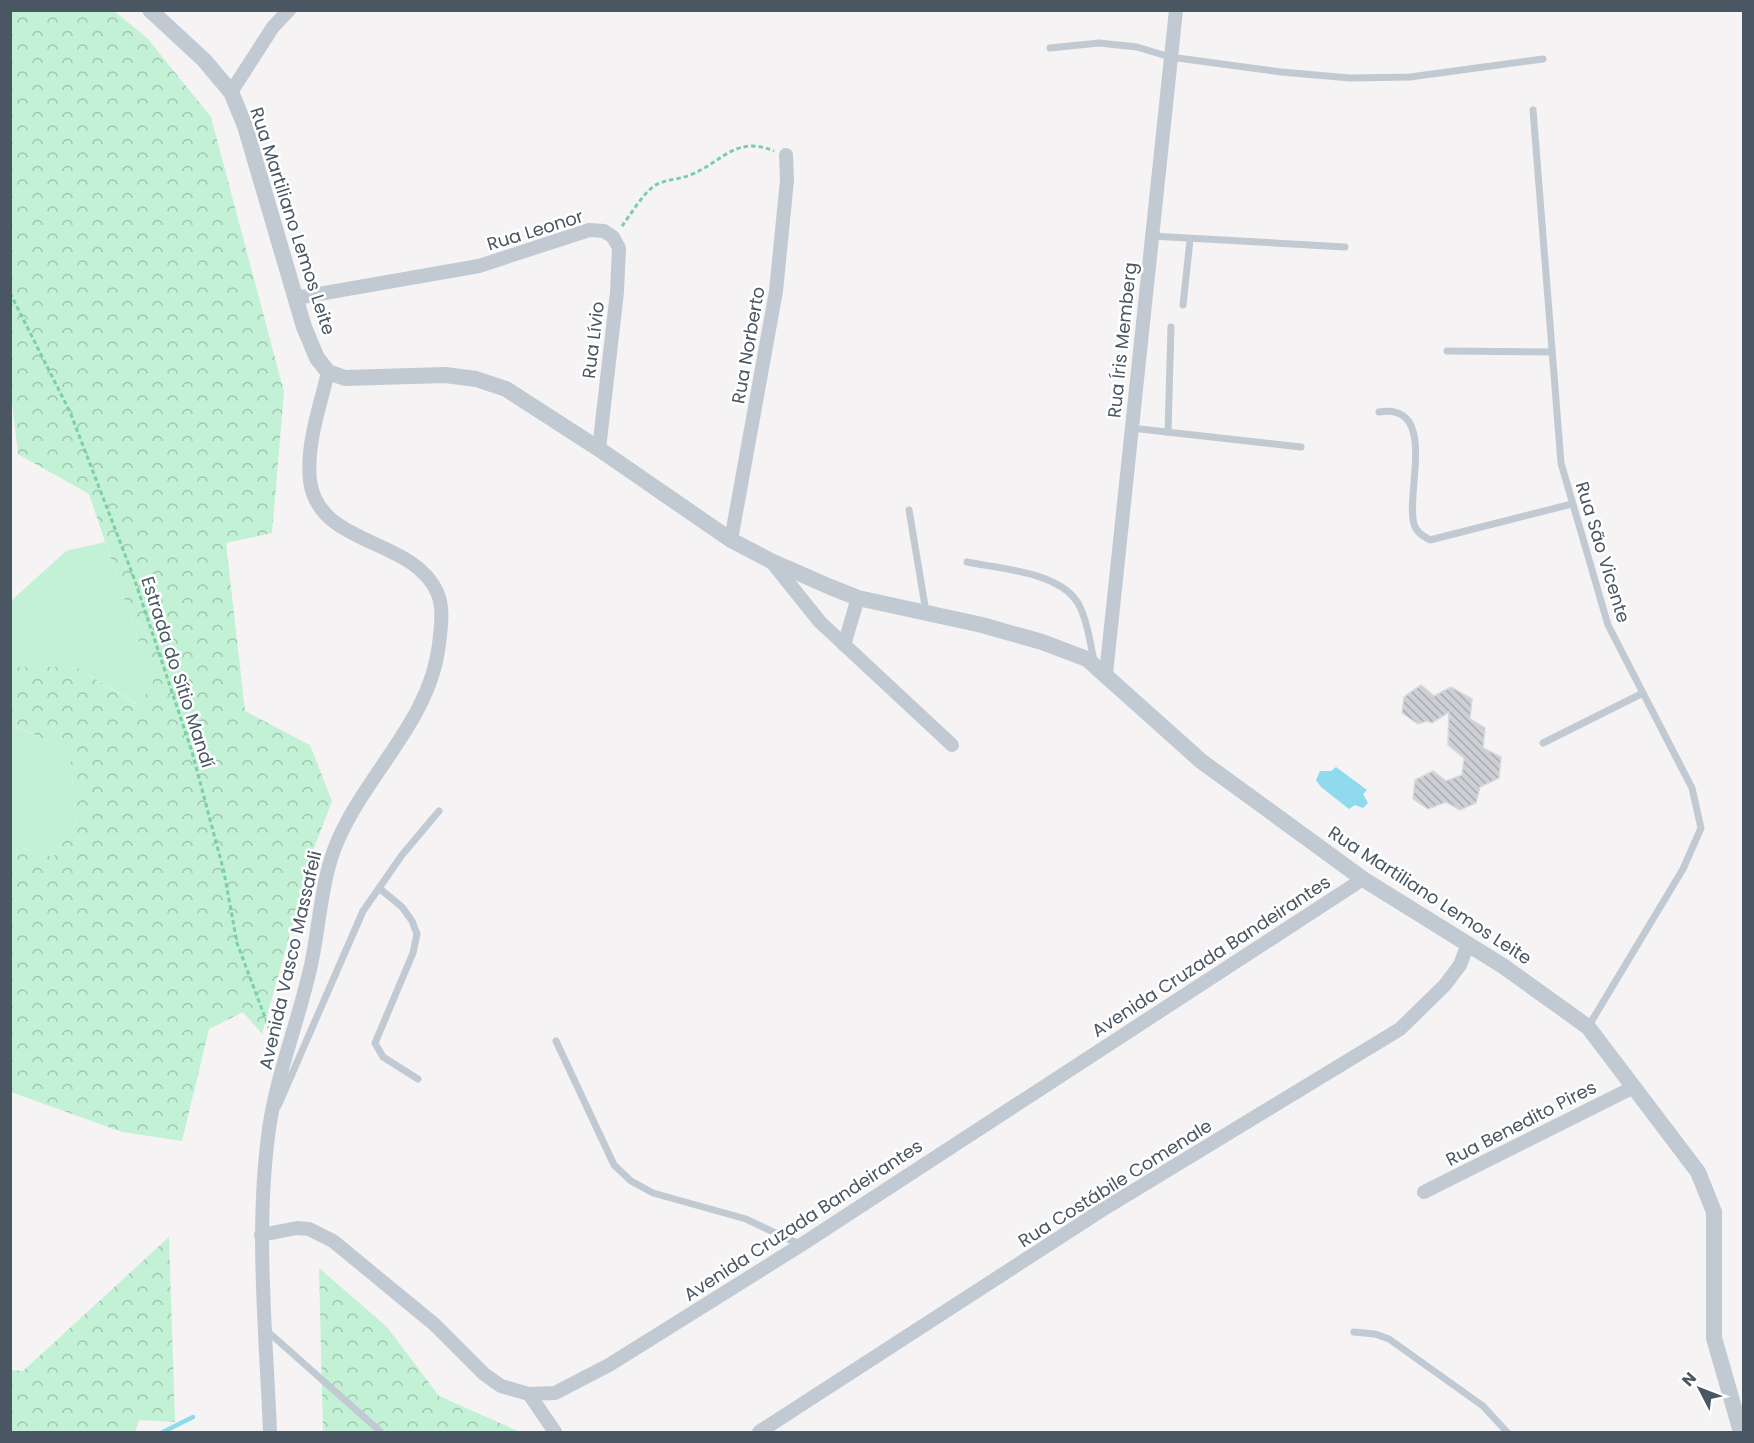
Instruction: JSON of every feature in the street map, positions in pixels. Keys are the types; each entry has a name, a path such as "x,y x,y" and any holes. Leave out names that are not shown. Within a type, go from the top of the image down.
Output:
{"street":[{"name":"Rua Martiliano Lemos Leite","path":"150,10 204,60 231,92 245,126 304,327 317,358 328,372 345,378 445,375 476,379 506,389 599,448 731,540 771,561 858,598 927,615 982,625 1042,642 1087,659 1201,761 1363,879 1539,990 1588,1027 1698,1172 1710,1197 1714,1212 1714,1338 1741,1432"},
{"path":"231,92 273,27 289,10"},
{"name":"Rua Íris Memberg","path":"1100,670 1131,428 1176,10"},
{"name":"Rua Norberto","path":"731,540 776,291 787,180 786,155"},
{"name":"Rua Leonor","path":"296,298 479,266 589,230 604,231 613,237"},
{"name":"Rua Lívio","path":"599,448 617,292 619,248 613,237"},
{"name":"Avenida Vasco Massafeli","path":"270,1432 261,1235 269,1128 310,969 326,876 338,839 425,697 439,648 441,614 437,592 424,574 407,560 336,524 318,505 310,483 309,450 328,372"},
{"name":"Rua Martiliano Lemos Leite","path":"771,561 804,604 844,645 952,745"},
{"path":"844,645 858,598"},
{"name":"Avenida Cruzada Bandeirantes","path":"261,1235 297,1227 309,1229 333,1241 434,1324 484,1374 501,1386 528,1394 555,1393 583,1379 801,1245 1363,879"},
{"name":"Rua Costábile Comenale","path":"759,1432 1102,1210 1400,1029 1445,985 1460,965 1468,944"},
{"name":"Rua Benedito Pires","path":"1425,1192 1634,1087"},
{"path":"528,1394 555,1432"}],"lane":[{"path":"1050,48 1099,43 1137,47 1170,57 1281,72 1350,78 1410,76 1543,59"},
{"name":"Rua São Vicente","path":"1533,110 1561,463 1608,625 1692,788 1701,828 1683,868 1588,1027"},
{"path":"1151,236 1345,247"},
{"path":"1183,304 1191,240"},
{"path":"1168,432 1171,327"},
{"path":"1447,351 1552,352"},
{"path":"1379,412 1392,410 1401,414 1407,417 1412,427 1416,478 1413,522 1421,535 1430,540 1572,504"},
{"path":"1131,428 1301,447"},
{"path":"909,510 927,615"},
{"path":"967,562 1053,580 1067,588 1080,606 1100,670"},
{"path":"1544,743 1643,693"},
{"path":"269,1128 363,911 378,888 440,811"},
{"path":"378,888 402,907 412,921 417,934 413,953 375,1043 383,1058 418,1079"},
{"path":"556,1041 614,1165 631,1181 653,1193 746,1220 801,1245"},
{"path":"266,1330 381,1432"},
{"path":"1353,1332 1380,1335 1389,1339 1483,1406 1507,1432"}],"path":[{"path":"613,237 654,186 689,176 741,146 758,144 786,155"},
{"name":"Estrada do Sítio Mandí","path":"10,293 70,412 134,578 192,752 224,872 237,943 267,1018 283,1072"}],"green space":[{"path":"11,10 114,11 147,38 211,117 284,392 272,533 226,543 245,711 310,745 332,801 314,848 262,1034 243,1012 209,1029 182,1141 122,1132 11,1092 11,845 53,857 76,823 70,751 11,724 11,688 17,667 76,667 138,705 153,684 89,494 18,454 10,385"},
{"path":"105,542 153,684 139,705 76,667 18,667 11,688 11,601 66,551"},
{"path":"10,724 70,751 76,823 53,857 11,845"},
{"path":"169,1237 175,1422 139,1420 135,1432 11,1432 11,1370 23,1371"},
{"path":"319,1268 387,1327 439,1396 520,1432 323,1432"}],"water":[{"path":"1336,767 1367,790 1363,794 1368,803 1363,808 1355,805 1349,809 1321,787 1316,780 1320,771 1331,771"}],"building":[{"path":"1421,685 1434,696 1451,687 1472,699 1470,719 1485,728 1483,748 1501,757 1499,778 1480,787 1476,803 1460,810 1446,802 1428,809 1413,799 1415,780 1433,771 1446,781 1462,775 1464,758 1448,745 1449,712 1432,723 1427,721 1418,724 1402,713 1404,697"}],"waterway":[{"path":"163,1432 193,1417"}]}
